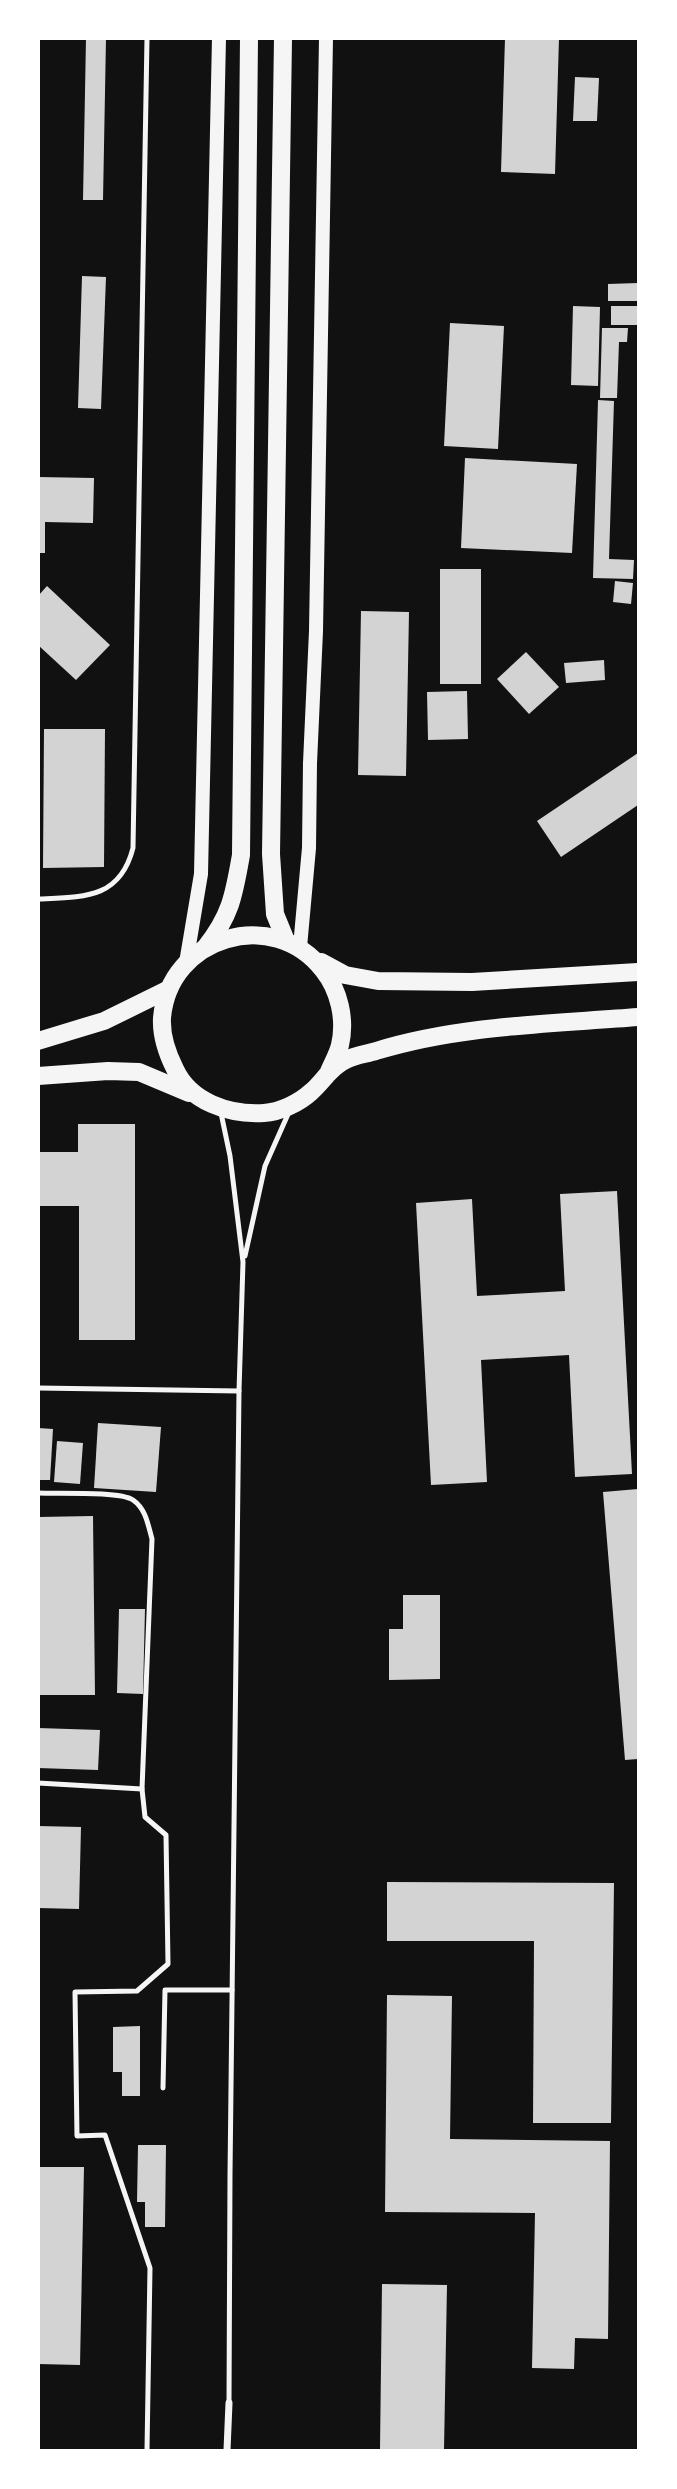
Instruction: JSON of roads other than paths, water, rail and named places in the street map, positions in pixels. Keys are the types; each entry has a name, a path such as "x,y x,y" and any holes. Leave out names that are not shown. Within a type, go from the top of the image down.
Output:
{"main road":[{"path":"186,963 201,874 219,38"},
{"path":"199,1097 178,1076 165,1048 162,1018 169,989 186,963 205,948 220,929 233,903 241,855 249,38"},
{"path":"283,38 271,854 275,914 300,948 332,982 342,1013 340,1044 328,1074"},
{"path":"300,948 309,848 325,197 326,38"},
{"path":"205,948 231,937 259,934 300,948 345,975 378,981 472,982 639,972"},
{"path":"38,1041 104,1021 169,989"},
{"path":"38,1076 108,1071 139,1072 199,1097 220,1109 244,1114 268,1113 291,1105 312,1092 345,1060 403,1043 480,1030 639,1017"}],"street":[{"path":"227,2451 229,2403"}],"lane":[{"path":"38,899 95,894 115,882 128,867 133,848 147,38"},
{"path":"243,1262 265,1167 291,1105"},
{"path":"220,1109 230,1156 243,1262 239,1391 229,2403"},
{"path":"38,1388 239,1391"},
{"path":"38,1493 114,1496 132,1500 145,1513 152,1539 142,1789 145,1816 166,1835 168,1964 137,1991 75,1992 77,2136 105,2135 150,2267 147,2451"},
{"path":"38,1783 142,1789"},
{"path":"163,2088 165,1990 232,1990"}]}
